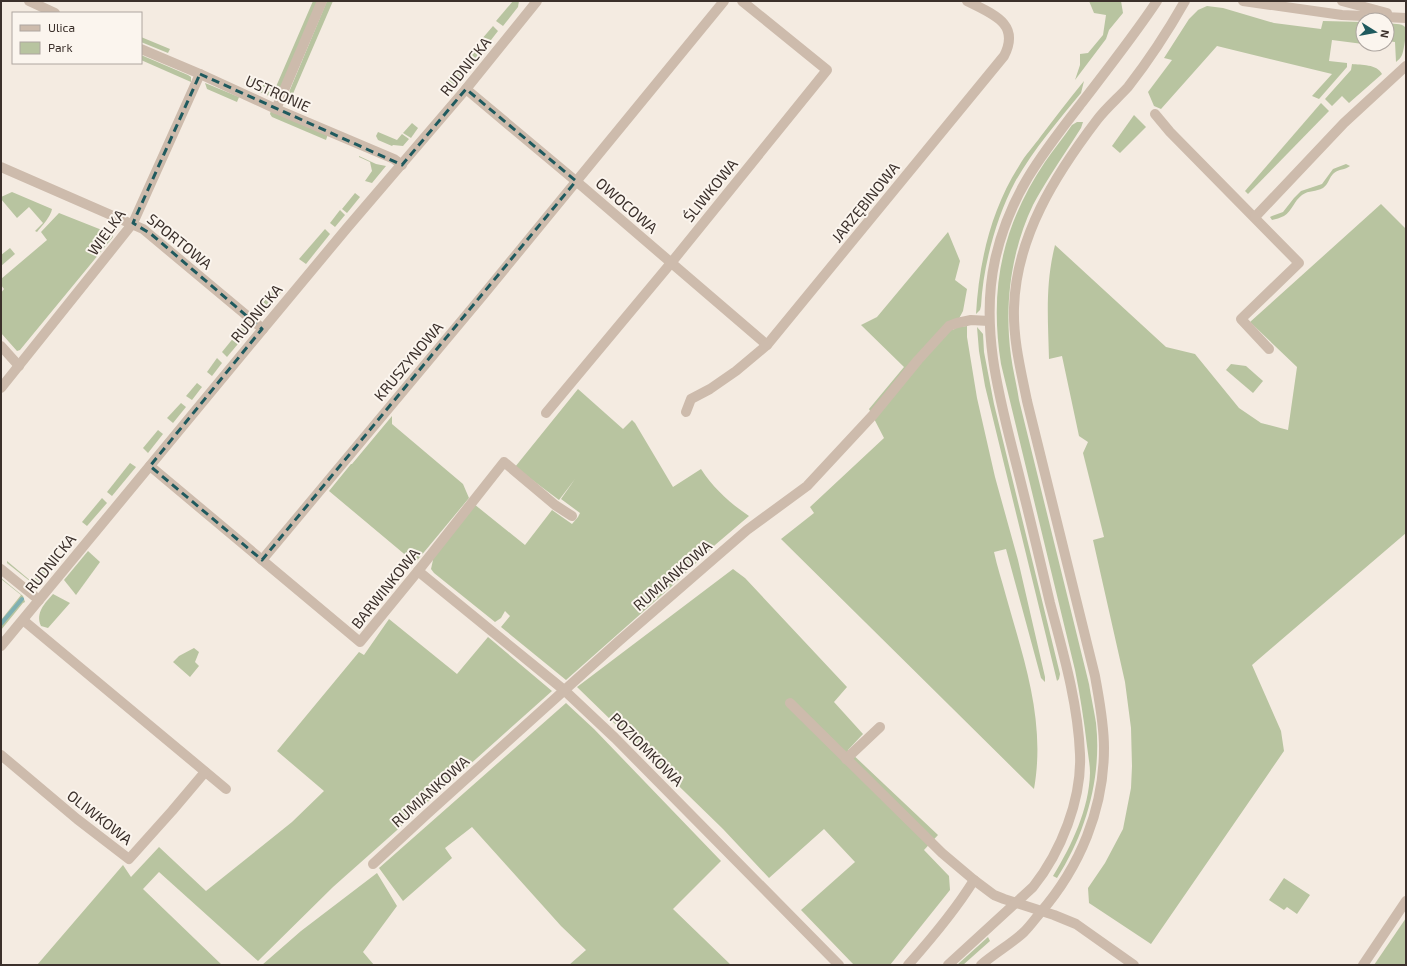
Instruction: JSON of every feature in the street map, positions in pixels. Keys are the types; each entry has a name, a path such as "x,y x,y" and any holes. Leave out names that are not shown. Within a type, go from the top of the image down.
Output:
{"street":[{"path":"29,1 54,12"},
{"path":"276,109 322,1"},
{"name":"RUDNICKA","path":"1,646 263,329 466,89 537,1"},
{"path":"576,181 724,1"},
{"name":"ŚLIWKOWA","path":"546,413 671,264 827,70 742,1"},
{"name":"JARZĘBINOWA","path":"686,412 691,399 710,389 736,371 767,345 1004,56 1008,49 1009,39 1008,30 1004,23 997,17 967,1"},
{"path":"948,965 1037,882 1057,851 1073,807 1078,784 1080,755 1073,698 1063,653 1000,399 991,346 989,321 991,283 995,259 1005,224 1017,195 1034,166 1138,29 1157,1"},
{"path":"981,965 1024,932 1065,882 1088,835 1098,804 1102,780 1104,747 1101,709 1095,676 1030,416 1019,361 1015,332 1014,308 1019,267 1033,222 1052,186 1098,119 1126,88 1143,66 1185,1"},
{"path":"1243,1 1342,15 1406,18"},
{"path":"1342,1 1406,18"},
{"name":"USTRONIE","path":"142,49 276,109 394,159 402,165"},
{"path":"1254,217 1344,124 1406,66"},
{"name":"WIELKA","path":"1,388 134,223 200,74"},
{"name":"OWOCOWA","path":"466,89 767,345"},
{"path":"1155,114 1170,132 1299,263 1241,319 1269,349"},
{"name":"SPORTOWA","path":"1,167 134,223 151,234 263,329"},
{"name":"KRUSZYNOWA","path":"262,560 576,181"},
{"name":"RUMIANKOWA","path":"373,864 564,690 747,530 807,486 873,415 918,360 949,326 971,320 989,321"},
{"path":"1,346 19,366"},
{"name":"BARWINKOWA","path":"150,466 360,642 504,462 555,505 572,516"},
{"path":"1,569 39,600"},
{"name":"POZIOMKOWA","path":"418,571 564,690 621,743 839,965"},
{"path":"23,620 226,789"},
{"path":"790,704 942,854 974,880 994,895 1076,924 1134,965"},
{"path":"846,759 880,727"},
{"name":"OLIWKOWA","path":"1,755 77,819 129,859 205,772"},
{"path":"908,965 940,929 974,880"},
{"path":"1363,965 1406,901"}],"highlighted area":[{"path":"200,74 402,165 466,89 576,181 262,560 150,466 262,329 151,234 133,223"}],"green space":[{"path":"313,1 318,1 279,93 249,81 250,78 275,89"},
{"path":"327,1 333,1 292,96 310,104 309,106 287,97"},
{"path":"513,1 519,1 518,7 503,26 496,21"},
{"path":"1089,1 1121,1 1123,13 1109,30 1106,39 1075,80 1080,65 1080,54 1088,53 1103,35 1106,15 1094,13"},
{"path":"1207,6 1223,8 1274,23 1321,29 1323,21 1355,22 1355,43 1332,40 1329,61 1347,63 1347,67 1319,99 1312,96 1332,74 1217,46 1161,109 1154,106 1148,92 1172,60 1164,58 1189,19 1198,10"},
{"path":"1395,24 1402,25 1406,29 1403,53 1396,62"},
{"path":"493,26 498,31 484,49 480,45 483,42 481,40"},
{"path":"142,37 170,49 168,53 142,42"},
{"path":"476,46 482,51 473,62 466,58"},
{"path":"142,55 188,75 191,77 191,82 142,60"},
{"path":"1352,64 1376,68 1382,74 1349,103 1342,96 1332,106 1325,99 1351,70"},
{"path":"460,65 466,70 449,91 443,86"},
{"path":"1084,81 1081,93 1046,136 1022,170 1008,196 996,227 984,275 981,306 980,310 976,314 980,275 988,237 1001,200 1024,158"},
{"path":"205,83 239,97 237,102 207,89"},
{"path":"249,83 277,95 274,98 247,87"},
{"path":"1321,103 1329,111 1248,194 1245,191"},
{"path":"271,110 328,134 326,140 272,117 270,114"},
{"path":"1134,115 1146,127 1120,153 1112,146"},
{"path":"1077,122 1083,122 1081,128 1039,194 1025,223 1019,241 1011,279 1008,317 1011,356 1019,400 1089,684 1096,723 1097,764 1090,804 1076,842 1057,878 1053,876 1067,852 1083,813 1089,786 1089,763 1082,708 1075,670 1001,364 997,309 998,284 1002,258 1018,210 1030,186 1045,162 1072,125"},
{"path":"412,123 418,128 411,138 403,133"},
{"path":"378,132 397,140 402,134 409,139 403,146 392,146 378,140 376,136"},
{"path":"359,156 376,164 386,166 372,183 365,181 372,171 370,162"},
{"path":"1346,164 1350,166 1334,173 1327,185 1318,190 1307,192 1302,195 1287,214 1272,220 1270,217 1283,212 1301,191 1322,184 1333,169"},
{"path":"12,192 52,209 48,218 37,232 35,231 43,223 29,207 17,218 1,199 1,197"},
{"path":"355,193 360,197 347,213 342,209"},
{"path":"1381,204 1406,229 1406,533 1252,665 1281,731 1284,751 1151,944 1089,903 1088,888 1105,863 1123,829 1131,788 1131,728 1125,682 1093,540 1104,537 1083,453 1088,442 1079,436 1062,356 1049,359 1048,288 1055,245 1166,347 1195,354 1239,408 1261,423 1288,430 1297,367 1250,322"},
{"path":"340,210 345,215 335,227 330,223"},
{"path":"59,213 112,234 113,237 20,350 17,351 1,333 1,293 4,289 1,285 1,279 47,240 41,232"},
{"path":"325,229 330,234 306,264 299,259"},
{"path":"948,232 960,261 955,280 967,289 963,311 953,330 957,327 967,326 967,337 977,398 995,477 1018,560 1045,677 1045,682 1041,678 1006,549 994,552 1020,644 1031,691 1037,739 1037,764 1034,789 781,539 814,513 810,507 884,438 869,409 904,367 861,325 877,317"},
{"path":"10,248 15,254 1,266 1,255"},
{"path":"276,286 282,291 262,315 256,312"},
{"path":"244,325 247,326 248,332 227,357 222,352"},
{"path":"977,327 983,334 984,352 994,404 1060,674 1057,681 985,386 979,351"},
{"path":"217,358 222,363 212,376 207,372"},
{"path":"1231,364 1246,366 1263,381 1253,393 1226,370"},
{"path":"197,383 202,387 192,400 186,396"},
{"path":"578,389 623,429 632,420 635,423 673,487 701,469 711,483 723,495 749,516 566,680 501,627 510,616 505,611 501,618 495,622 434,573 431,569 433,560 431,558 474,504 525,545 552,510 572,524 580,513 561,499 575,479 559,500 515,467"},
{"path":"181,403 186,407 173,423 167,418"},
{"path":"392,416 392,424 463,484 469,498 415,563 329,491"},
{"path":"158,430 163,434 148,453 143,448"},
{"path":"130,463 136,467 112,496 107,492"},
{"path":"102,498 107,503 87,526 82,522"},
{"path":"88,551 100,562 76,595 64,580"},
{"path":"49,560 55,565 38,586 36,586 7,563 7,561 32,582"},
{"path":"733,569 745,578 847,687 834,702 863,734 848,750 938,835 924,850 949,876 950,890 890,965 854,965 801,910 855,862 824,829 769,878 723,829 577,687"},
{"path":"1,578 23,596 25,602 1,630 1,620 21,595"},
{"path":"53,594 70,603 48,628 41,626 39,617 42,608"},
{"path":"389,619 457,674 488,637 552,691 429,801 420,806 414,815 333,887 258,961 159,872 143,889 222,965 37,965 123,865 131,877 159,847 206,891 292,822 324,791 277,751 359,652 364,655"},
{"path":"194,648 199,652 195,662 199,666 190,677 173,662 179,656"},
{"path":"566,703 594,729 721,861 673,909 731,965 569,965 586,950 561,926 472,827 445,848 452,858 403,901 379,868"},
{"path":"377,873 397,906 363,952 374,965 262,965 301,931"},
{"path":"1284,878 1310,895 1297,914 1287,907 1284,910 1269,900"},
{"path":"1406,918 1406,965 1374,965"},
{"path":"988,937 990,941 963,965 957,965"}],"waterway":[{"path":"1,624 22,599"}]}
